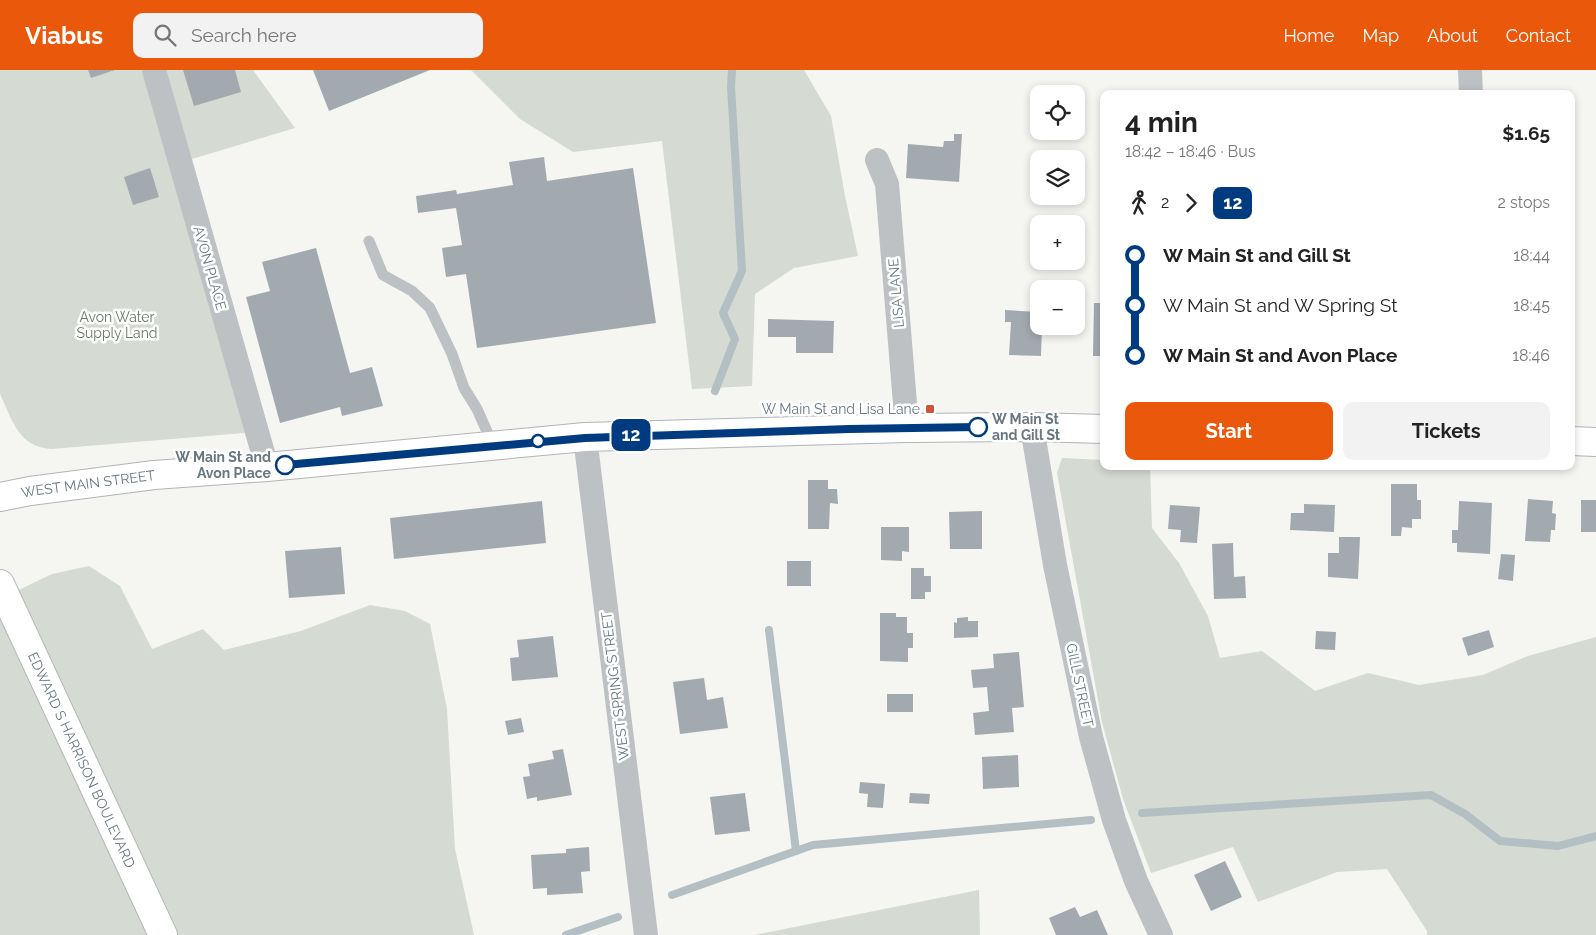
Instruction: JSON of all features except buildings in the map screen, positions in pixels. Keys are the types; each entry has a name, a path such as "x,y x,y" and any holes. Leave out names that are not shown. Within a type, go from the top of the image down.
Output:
{"main road":[{"name":"WEST MAIN STREET","path":"0,497 154,475 266,467 585,438 907,428 1032,427 1100,429"},
{"path":"1575,441 1596,442"},
{"name":"EDWARD S HARRISON BOULEVARD","path":"0,584 164,935"}],"street":[{"name":"AVON PLACE","path":"154,70 266,467"},
{"path":"1470,70 1471,90"},
{"name":"LISA LANE","path":"877,160 887,184 907,428"},
{"name":"GILL STREET","path":"1032,427 1055,565 1091,737 1114,820 1136,881 1160,935"},
{"name":"WEST SPRING STREET","path":"585,438 646,935"}],"lane":[{"path":"369,241 383,275 412,291 430,308 452,354 464,388 477,409 493,445"}],"green space":[{"name":"Avon Water Supply Land","path":"0,70 253,70 295,128 192,159 268,431 51,449 31,443 18,430 0,394"},
{"path":"471,70 804,70 831,116 858,256 794,268 755,294 752,386 692,389 662,141 573,152 520,119"},
{"path":"1062,458 1100,460 1100,470 1150,470 1152,528 1179,563 1208,616 1220,658 1262,651 1315,691 1368,673 1419,685 1483,675 1528,656 1596,637 1596,935 1427,935 1427,931 1387,869 1337,872 1258,902 1233,847 1151,873 1123,799 1102,722 1057,473"},
{"path":"89,566 120,586 152,649 203,629 224,650 301,631 370,605 405,611 430,624 447,709 455,849 474,935 0,935 0,599 52,574"},
{"path":"979,890 980,935 754,935"}],"waterway":[{"path":"715,391 735,339 723,313 742,271 731,86 732,70"},
{"path":"769,630 796,851"},
{"path":"1142,813 1431,795 1465,814 1500,841 1558,846 1596,836"},
{"path":"672,895 813,845 1091,820"},
{"path":"566,935 618,917"}],"bus line":[{"name":"12","path":"285,465 585,438 666,434 978,427"}],"place":[{"name":"W Main St and Lisa Lane","path":"930,409"},
{"name":"W Main St and Gill St","path":"978,427"},
{"name":"W Main St and Avon Place","path":"285,465"}]}
